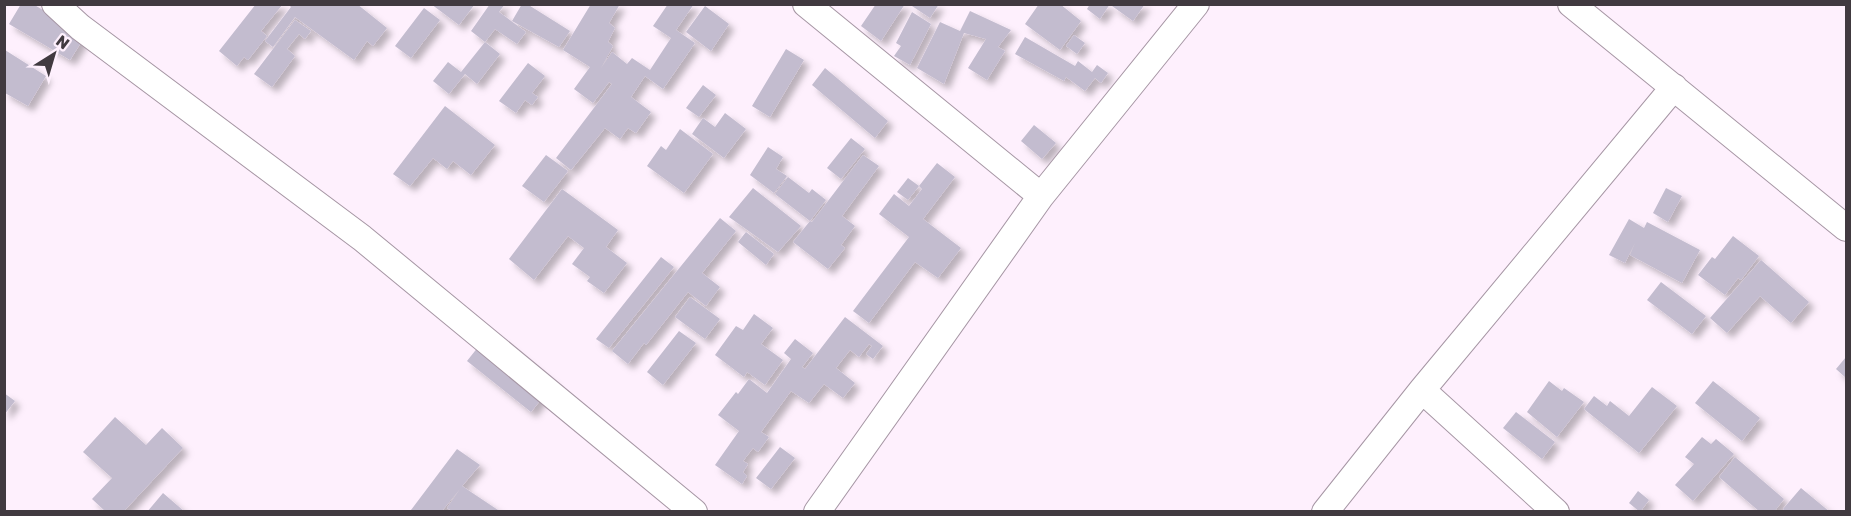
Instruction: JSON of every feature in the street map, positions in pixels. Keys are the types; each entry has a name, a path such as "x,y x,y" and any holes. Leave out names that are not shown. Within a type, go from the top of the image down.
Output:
{"street":[{"path":"55,4 80,27 362,238 694,512"},
{"path":"806,4 1041,196"},
{"path":"817,512 1041,196 1196,4"},
{"path":"1571,4 1846,228"},
{"path":"1325,512 1422,390 1674,87"},
{"path":"1422,390 1556,512"}],"building":[{"path":"21,4 33,4 85,36 70,60 9,24"},
{"path":"256,4 283,4 261,31 267,36 248,60 244,57 237,66 219,51"},
{"path":"288,4 357,4 387,28 373,46 367,41 354,60 295,17 273,47 265,41 291,7"},
{"path":"431,4 475,4 459,25"},
{"path":"490,4 505,4 499,12 526,32 517,44 495,29 485,42 471,31"},
{"path":"522,4 527,4 570,31 559,47 512,21"},
{"path":"591,4 620,4 609,23 615,28 608,42 613,46 601,68 612,52 627,64 632,58 650,70 671,38 653,26 668,4 694,4 676,30 695,43 663,89 645,76 631,97 651,112 636,133 628,128 620,139 605,128 571,170 556,158 612,84 609,82 593,103 574,89 590,67 563,50"},
{"path":"876,4 905,4 881,41 861,26"},
{"path":"909,4 939,4 930,18"},
{"path":"1039,4 1060,4 1081,21 1060,50 1025,24"},
{"path":"1090,4 1110,4 1100,19 1087,9"},
{"path":"1114,4 1145,4 1133,21 1112,6"},
{"path":"705,6 729,24 711,51 686,32"},
{"path":"424,8 440,20 411,58 395,46"},
{"path":"970,11 1011,30 998,47 1005,51 987,80 968,68 986,39 964,33 944,84 917,68 940,22 960,31"},
{"path":"912,12 931,24 910,65 894,56 901,46 896,43"},
{"path":"295,20 311,31 305,39 299,34 287,49 295,56 272,87 254,74"},
{"path":"1074,35 1085,43 1077,54 1066,46"},
{"path":"1025,37 1075,66 1078,61 1092,72 1097,65 1108,73 1101,83 1095,78 1085,91 1066,77 1064,81 1015,54"},
{"path":"485,42 500,54 477,84 465,74 449,94 433,81 448,62 461,72"},
{"path":"786,49 804,60 770,117 752,106"},
{"path":"5,50 46,76 28,106 5,93"},
{"path":"528,63 545,76 532,93 538,97 532,105 525,100 516,113 499,101"},
{"path":"825,68 888,121 875,138 812,85"},
{"path":"703,85 716,95 699,117 686,108"},
{"path":"445,106 495,145 471,175 453,161 447,169 433,158 410,186 393,174"},
{"path":"725,113 746,129 724,158 692,134 703,118 715,127"},
{"path":"1034,125 1056,143 1042,159 1021,141"},
{"path":"680,129 713,154 684,193 647,166 661,146 666,150"},
{"path":"851,138 865,149 841,179 827,168"},
{"path":"768,147 783,157 776,169 787,176 774,193 750,175"},
{"path":"546,155 568,171 544,202 522,186"},
{"path":"863,155 879,166 842,216 855,226 841,245 845,248 828,269 793,242 810,221 812,222"},
{"path":"937,163 955,177 923,219 961,248 938,278 915,262 869,323 853,311 909,237 879,214 894,194 909,206 922,189 919,186"},
{"path":"788,177 809,193 812,189 826,200 810,221 775,194"},
{"path":"908,178 919,186 908,200 897,192"},
{"path":"753,188 801,226 778,252 729,217"},
{"path":"1666,188 1682,196 1668,222 1653,213"},
{"path":"562,189 618,230 606,247 627,263 604,293 587,281 590,277 572,264 584,248 568,236 534,280 509,259"},
{"path":"720,218 736,231 702,273 720,287 706,306 688,292 628,364 612,351"},
{"path":"1629,219 1644,228 1647,222 1700,250 1682,283 1630,255 1635,243 1625,263 1609,255"},
{"path":"746,232 774,254 766,265 738,242"},
{"path":"1733,236 1759,256 1741,280 1738,278 1725,295 1698,275 1712,257 1715,259"},
{"path":"661,257 674,267 609,348 596,339"},
{"path":"1761,260 1809,302 1791,323 1760,296 1727,333 1710,318"},
{"path":"1661,282 1706,316 1692,334 1647,300"},
{"path":"690,297 720,319 705,339 675,317"},
{"path":"754,314 773,328 761,344 783,360 765,385 747,372 744,377 715,355 736,326 743,330"},
{"path":"845,317 883,346 873,359 866,354 872,346 869,344 859,357 850,350 836,368 855,383 843,398 824,384 809,403 791,391 761,432 769,437 758,452 753,448 743,461 748,464 743,472 747,476 742,484 715,465 739,431 718,415 736,392 738,394 749,379 767,393 791,359 784,353 795,339 813,353 802,367 805,369"},
{"path":"679,331 696,343 663,385 647,372"},
{"path":"490,332 554,383 531,412 467,361"},
{"path":"1846,357 1846,378 1836,369"},
{"path":"1549,381 1562,391 1564,388 1584,402 1557,437 1527,412"},
{"path":"1713,381 1760,418 1742,441 1695,403"},
{"path":"1652,387 1677,406 1639,453 1584,409 1594,396 1607,406 1610,401 1629,416"},
{"path":"4,393 15,401 4,415"},
{"path":"1516,412 1555,442 1542,459 1503,428"},
{"path":"115,417 146,445 162,428 183,448 123,512 106,512 92,499 112,478 83,452"},
{"path":"1702,437 1711,444 1716,439 1734,454 1693,501 1675,485 1694,464 1685,457"},
{"path":"780,447 795,458 771,489 756,478"},
{"path":"457,449 480,465 462,486 501,512 454,512 447,508 460,489 441,512 413,512 411,510"},
{"path":"1735,457 1784,499 1774,512 1760,512 1719,477"},
{"path":"1801,488 1830,512 1786,512 1783,509"},
{"path":"1638,491 1649,500 1640,512 1629,503"},
{"path":"163,493 185,512 147,512"}]}
